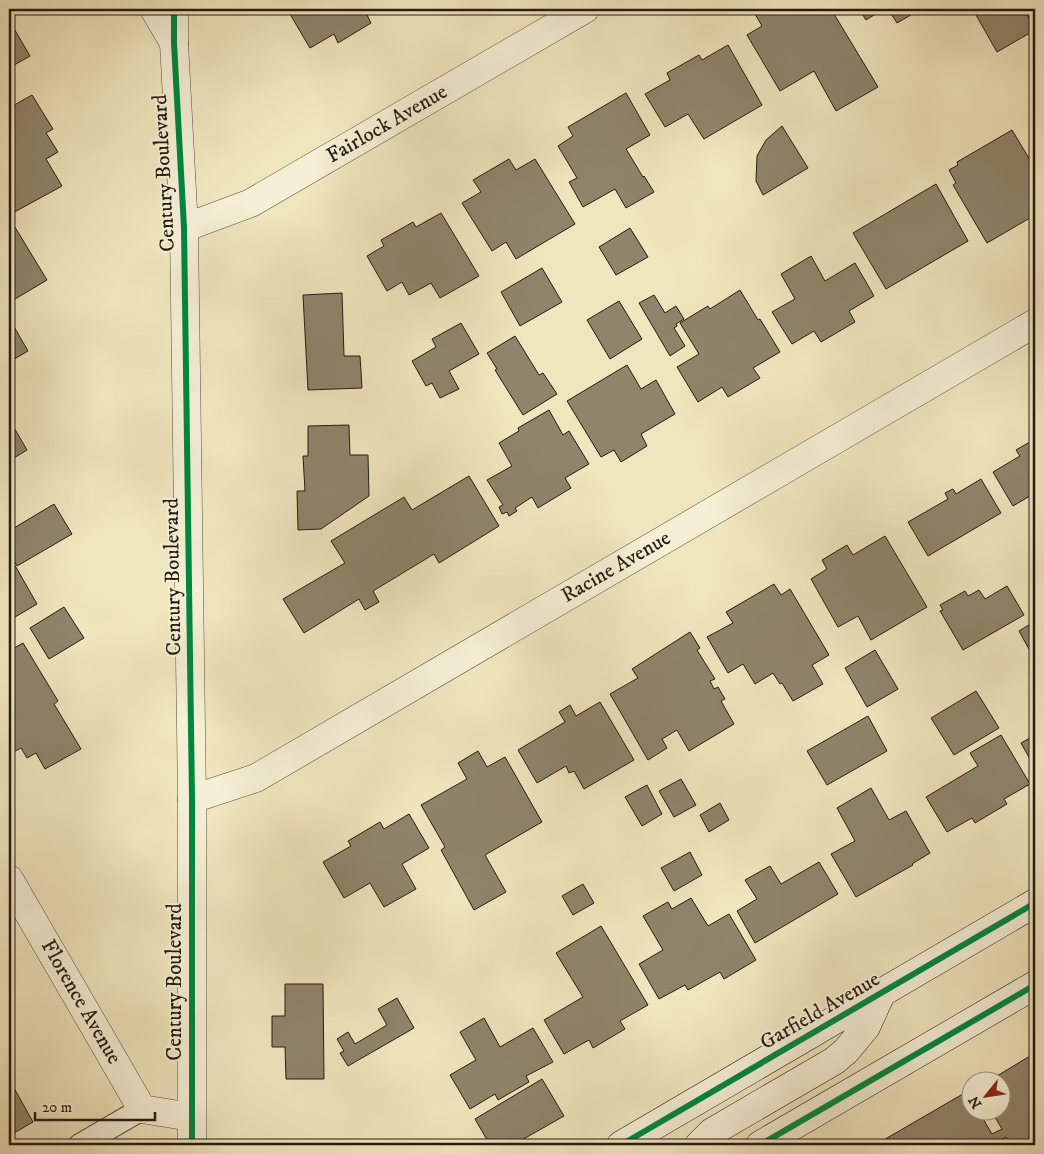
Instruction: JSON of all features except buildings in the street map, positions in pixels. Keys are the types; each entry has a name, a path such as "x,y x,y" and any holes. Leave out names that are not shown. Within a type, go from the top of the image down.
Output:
{"street":[{"path":"154,9 174,43"},
{"name":"Century Boulevard","path":"174,9 174,43 184,228 192,799 192,1145"},
{"name":"Fairlock Avenue","path":"184,228 251,203 585,9"},
{"name":"Racine Avenue","path":"192,799 256,778 1035,323"},
{"name":"Florence Avenue","path":"9,879 142,1109"},
{"name":"Garfield Avenue","path":"621,1145 1035,904"},
{"path":"760,1145 1035,985"},
{"path":"699,1145 712,1132 834,1061 846,1051 866,1027 881,994"},
{"path":"142,1109 191,1116"}],"lane":[{"path":"80,1145 142,1109"}],"cycle path":[{"path":"174,9 174,43 184,228 192,799 192,1145"},
{"path":"621,1145 1035,903"},
{"path":"760,1145 1035,985"}]}
